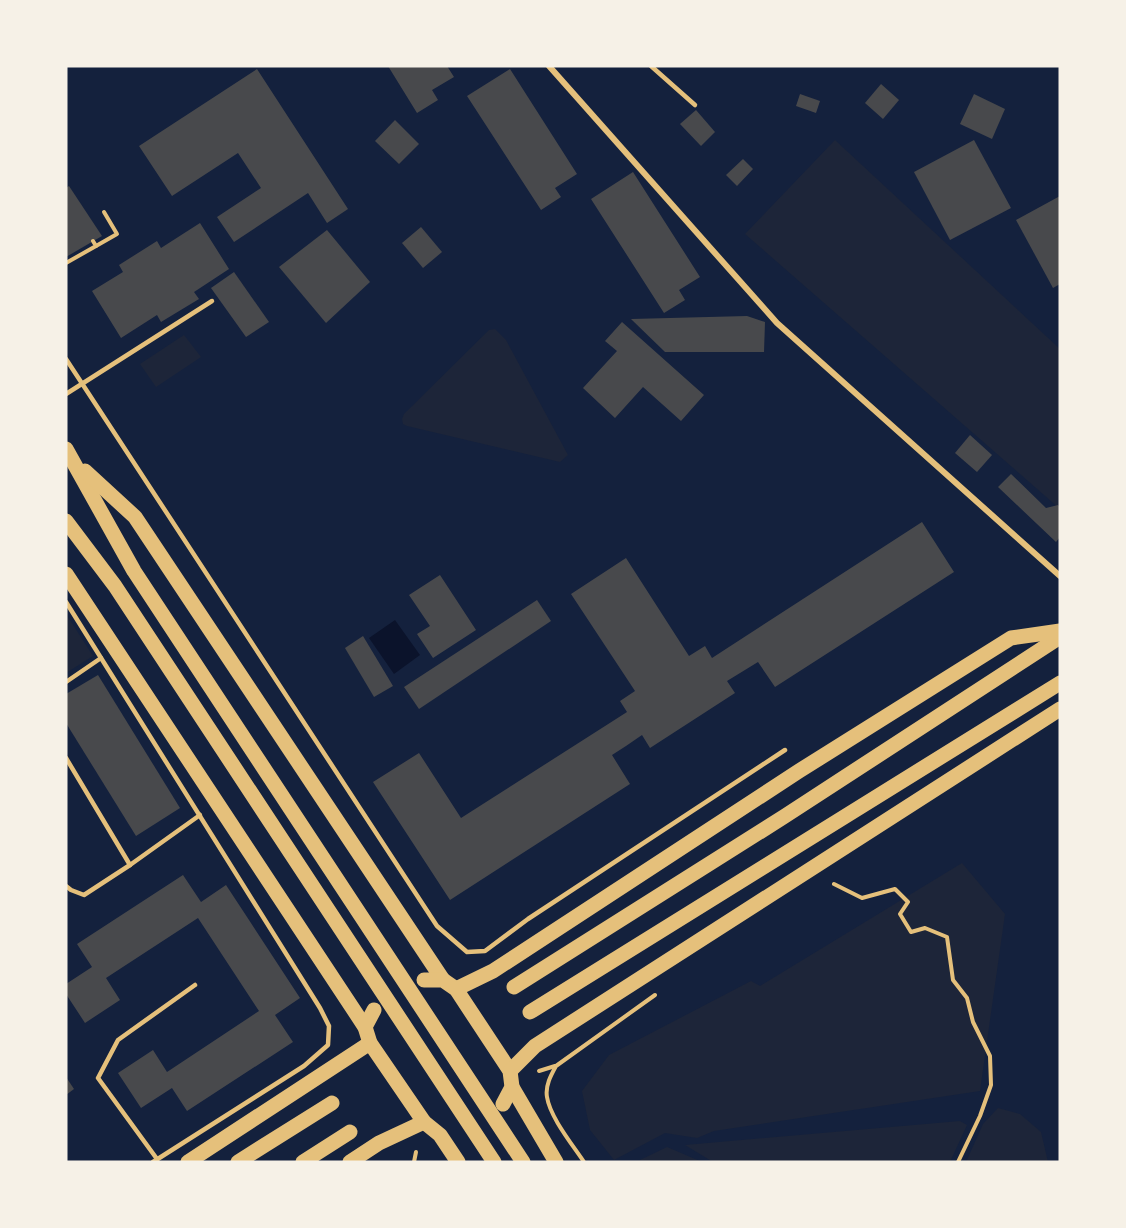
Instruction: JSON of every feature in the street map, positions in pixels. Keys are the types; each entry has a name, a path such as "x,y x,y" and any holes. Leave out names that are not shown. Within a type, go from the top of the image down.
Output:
{"main road":[{"path":"66,449 134,571 523,1162"},
{"path":"75,462 135,517 443,980 456,989 510,1071 512,1087 556,1162"},
{"path":"66,521 115,586 493,1160"},
{"path":"66,574 365,1027 370,1043 424,1122 440,1135 458,1162"},
{"path":"456,989 506,963 799,771 1011,638 1060,631"},
{"path":"514,987 785,816 1060,637"},
{"path":"530,1012 1060,683"},
{"path":"510,1071 536,1046 1060,709"},
{"path":"424,980 443,980"},
{"path":"365,1027 374,1010"},
{"path":"188,1162 370,1043"},
{"path":"503,1104 512,1087"},
{"path":"238,1162 332,1103"},
{"path":"350,1162 379,1143 424,1122"},
{"path":"303,1162 350,1132"},
{"path":"440,1135 457,1134"}],"street":[{"path":"549,66 777,323 1060,576"}],"lane":[{"path":"651,66 695,105"},
{"path":"66,394 212,302"},
{"path":"66,359 437,926 468,952 485,951 528,919 785,750"},
{"path":"66,602 320,1008 329,1026 328,1045 304,1066 155,1161 98,1078 118,1040 195,985"},
{"path":"66,682 101,658"},
{"path":"66,758 130,865"},
{"path":"66,886 84,895 200,815"}],"path":[{"path":"66,263 95,243 117,234 105,212"},
{"path":"834,884 862,898 895,889 908,902 900,914 911,932 925,928 947,937 953,980 967,998 973,1022 990,1056 991,1085 980,1116 958,1162"},
{"path":"532,1072 555,1066 655,995"},
{"path":"555,1066 549,1078 546,1096 554,1115 584,1162"},
{"path":"414,1162 416,1152"}],"shaded area":[{"path":"835,140 1060,349 1060,509 745,234"},
{"path":"495,329 506,340 568,455 560,462 403,424 404,414 489,330"},
{"path":"184,335 201,357 156,387 140,364"},
{"path":"66,614 93,656 66,673"},
{"path":"395,620 420,655 394,674 369,638"},
{"path":"962,863 1005,914 980,1091 714,1131 697,1138 665,1133 614,1160 590,1130 582,1091 609,1055 751,981 760,986"},
{"path":"998,1108 1020,1114 1041,1132 1048,1162 966,1162 983,1124"},
{"path":"960,1121 967,1125 950,1162 713,1162 685,1145"},
{"path":"667,1147 702,1162 641,1162 640,1160"}],"building":[{"path":"388,66 447,66 454,77 432,90 438,100 417,113"},
{"path":"257,69 348,209 327,223 308,193 234,242 217,217 261,188 238,153 172,196 139,146"},
{"path":"510,69 577,174 555,188 561,197 541,210 467,96"},
{"path":"881,84 899,100 883,119 865,103"},
{"path":"800,94 820,101 816,113 796,106"},
{"path":"974,94 1005,109 992,139 960,124"},
{"path":"696,110 715,132 701,146 680,124"},
{"path":"395,120 419,144 399,164 375,141"},
{"path":"974,140 1011,208 950,240 914,172"},
{"path":"743,159 753,169 737,186 726,175"},
{"path":"633,172 700,277 679,290 685,300 664,313 591,199"},
{"path":"69,186 102,236 66,257 66,188"},
{"path":"1060,196 1060,284 1053,288 1016,220"},
{"path":"200,223 229,269 194,292 199,299 161,322 157,315 121,338 92,291 123,272 119,265 157,241 161,248"},
{"path":"421,227 442,252 423,268 402,243"},
{"path":"327,230 370,282 326,323 279,267"},
{"path":"234,272 269,322 246,337 211,288"},
{"path":"747,316 765,322 764,352 665,352 631,319"},
{"path":"622,322 704,395 681,421 643,387 615,418 583,388 617,351 605,341"},
{"path":"970,435 992,455 977,472 955,453"},
{"path":"1011,474 1046,508 1058,505 1060,507 1060,537 1056,542 998,487"},
{"path":"922,522 954,572 775,687 758,662 727,681 735,693 650,748 642,735 612,755 630,784 450,900 373,782 419,753 461,818 627,712 620,701 635,691 571,594 626,558 689,656 705,646 712,658"},
{"path":"440,575 476,630 433,658 417,634 430,626 409,595"},
{"path":"537,600 551,621 419,709 404,687"},
{"path":"363,636 393,686 374,697 345,648"},
{"path":"98,675 180,808 136,836 66,723 66,694"},
{"path":"183,875 201,902 226,885 300,998 275,1015 293,1042 187,1111 172,1088 141,1108 118,1073 153,1050 167,1072 259,1011 198,918 106,978 120,1000 85,1023 66,994 66,984 92,967 77,944"},
{"path":"66,1077 74,1089 66,1095"}]}
